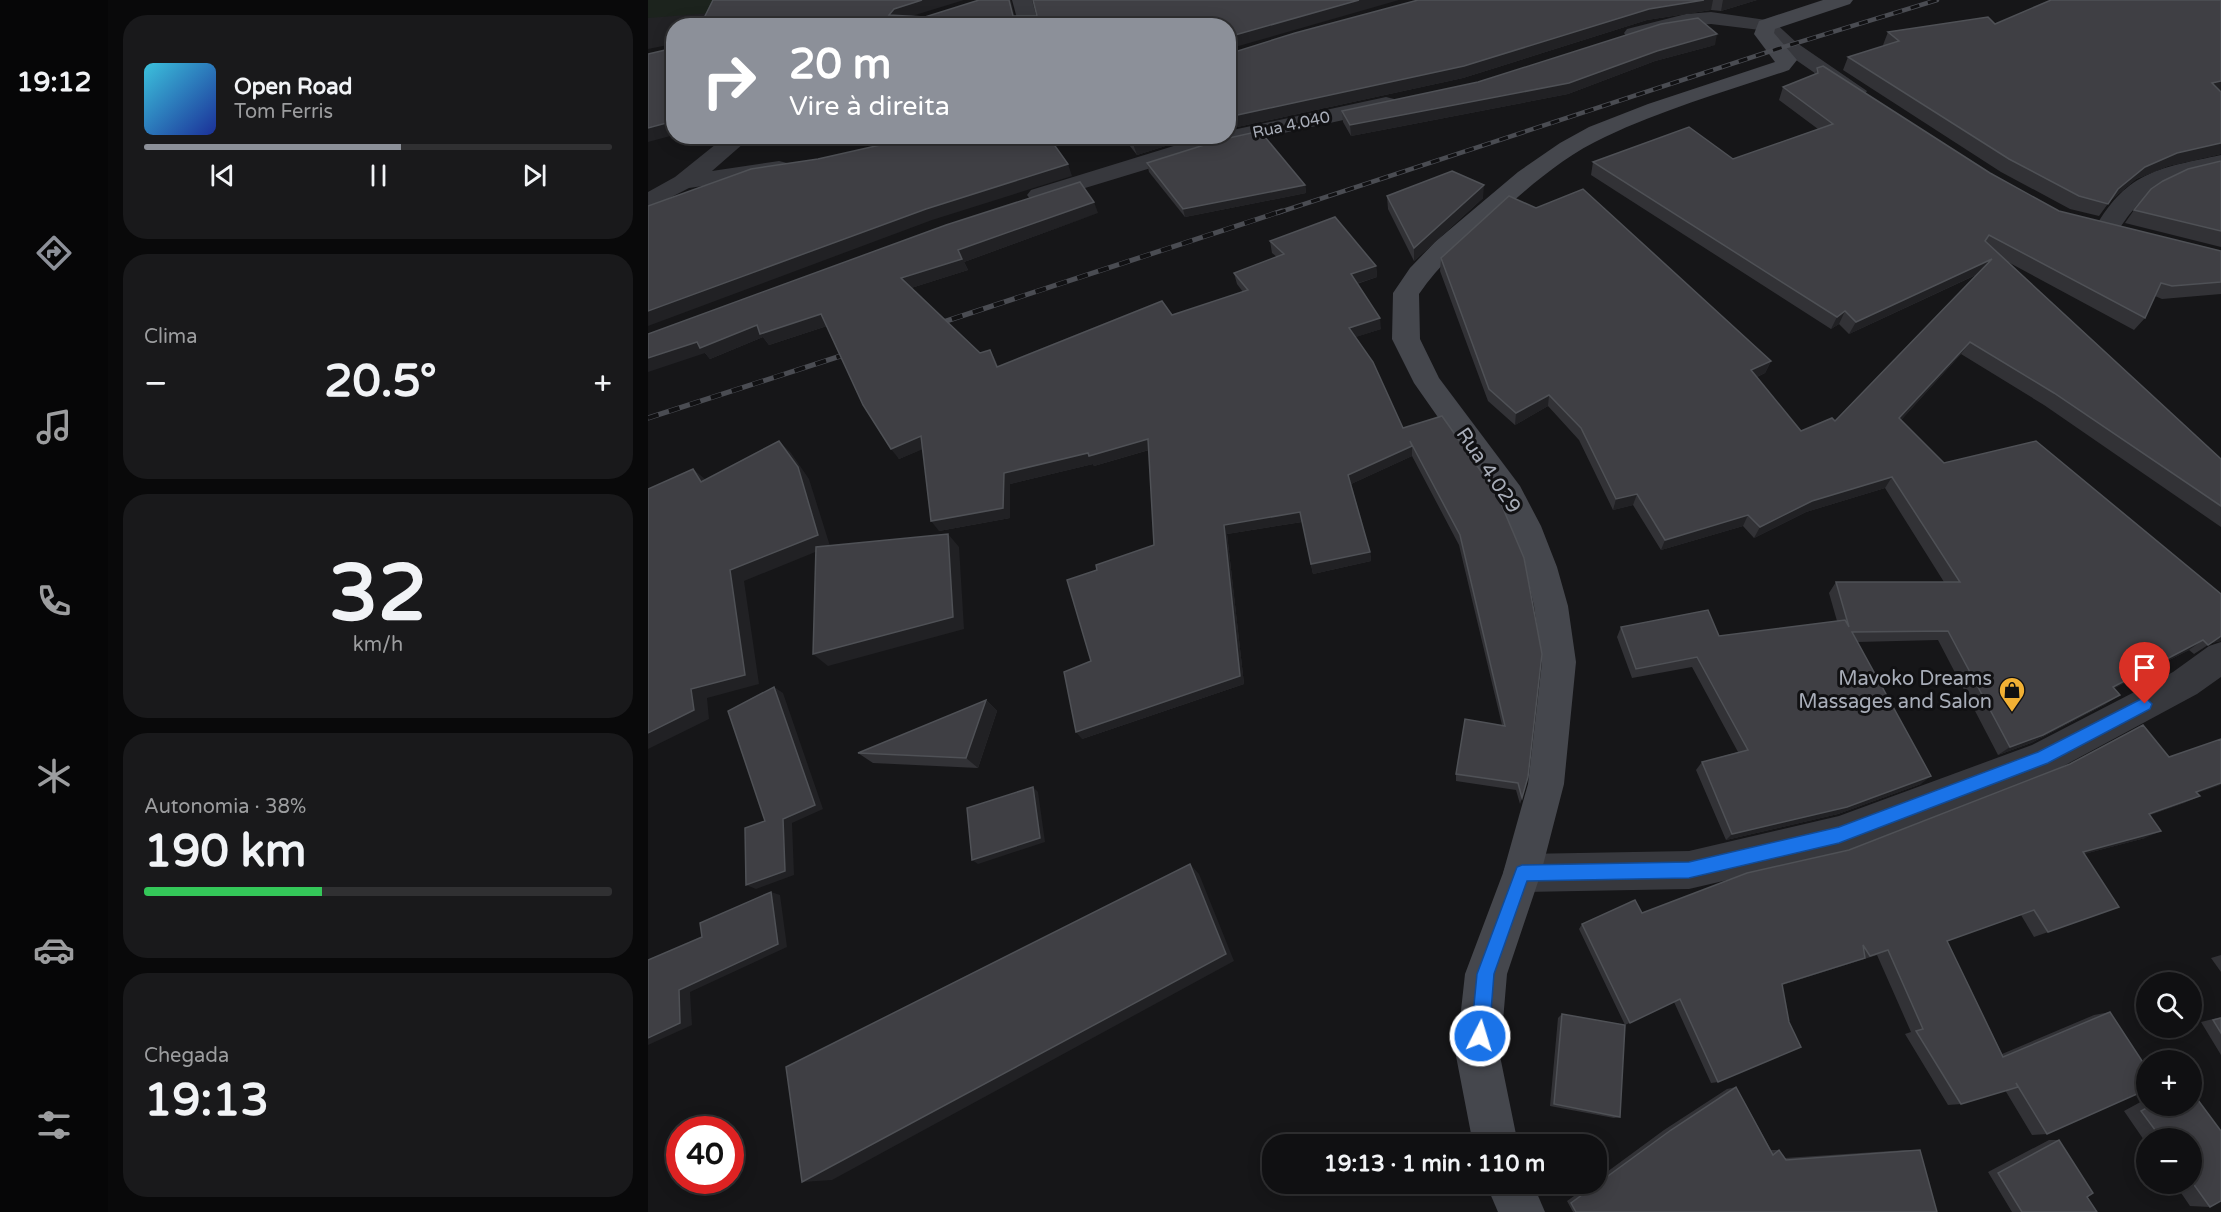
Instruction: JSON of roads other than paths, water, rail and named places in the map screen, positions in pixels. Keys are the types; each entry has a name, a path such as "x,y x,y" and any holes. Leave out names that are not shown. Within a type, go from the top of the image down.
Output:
{"street":[{"path":"1022,0 1027,18"},
{"path":"1610,40 1686,20 1711,18 1766,25 1843,0"},
{"path":"1766,25 1790,47 1870,100"},
{"name":"Rua 4.029","path":"1493,1134 1478,1056 1484,986 1486,974 1522,873 1547,773 1558,662 1551,606 1541,567 1526,526 1509,495 1428,383 1406,339 1404,316 1406,292 1419,274 1444,248 1526,177 1568,148 1597,132 1786,63 1786,60 1764,34 1766,25"},
{"name":"Rua 4.040","path":"1236,136 1413,98"},
{"path":"648,202 683,182 731,144"},
{"name":"Rua 4.040","path":"1019,202 1205,144"},
{"path":"2108,229 2117,207 2132,190 2168,175 2221,162"},
{"path":"683,182 802,165"},
{"path":"1522,873 1689,870 1839,835 2043,758 2185,682 2221,657"},
{"path":"1514,1194 1522,1212"}],"railway":[{"path":"1277,213 1777,49 1937,0"},
{"path":"931,326 1282,211"},
{"path":"648,418 856,351"}],"place":[{"name":"Mavoko Dreams Massages and Salon","path":"2012,713"}]}
